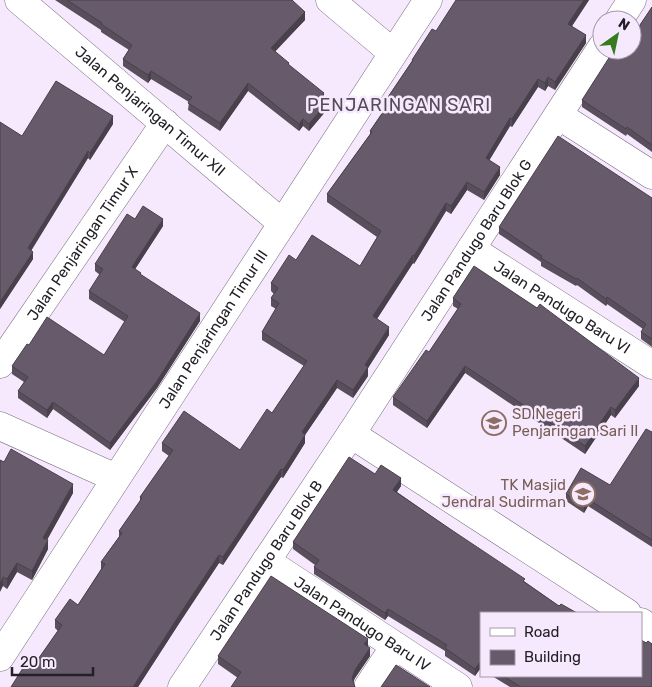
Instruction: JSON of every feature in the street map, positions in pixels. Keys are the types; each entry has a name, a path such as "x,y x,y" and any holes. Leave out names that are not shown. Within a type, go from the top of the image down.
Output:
{"street":[{"name":"Jalan Penjaringan Timur XII","path":"19,0 282,223"},
{"path":"330,0 393,53"},
{"name":"Jalan Penjaringan Timur III","path":"0,657 428,0"},
{"name":"Jalan Pandugo Baru Blok G","path":"351,434 594,60"},
{"path":"558,115 652,175"},
{"name":"Jalan Penjaringan Timur X","path":"0,364 165,123"},
{"name":"Jalan Pandugo Baru VI","path":"471,249 652,365"},
{"path":"0,426 116,478"},
{"path":"351,434 625,612"},
{"name":"Jalan Pandugo Baru Blok B","path":"182,687 351,434"},
{"name":"Jalan Pandugo Baru IV","path":"266,561 458,687"},
{"path":"368,687 396,646"}],"building":[{"path":"67,0 292,0 305,12 271,48 324,93 318,100 325,105 309,124 303,119 299,124 248,83 220,123 188,103 192,97 151,71 148,75 123,59 132,45"},
{"path":"456,0 584,0 568,24 586,35 555,82 548,77 545,83 538,79 512,119 510,118 486,158 500,167 484,192 467,182 451,206 446,203 414,256 373,316 389,327 365,365 368,367 353,390 337,380 302,432 305,435 283,470 281,469 223,557 219,555 133,687 11,687 28,660 34,665 62,625 55,620 70,599 78,605 105,564 101,562 122,533 119,531 173,450 162,443 184,411 240,450 267,409 272,413 307,361 262,332 279,303 271,298 278,288 271,283 289,255 296,260 312,235 360,266 381,231 327,194 372,132 370,131 390,102 386,100 432,29 436,31"},
{"path":"652,7 652,145 627,127 626,129 582,100 608,60 642,60 642,22"},
{"path":"56,81 113,116 90,153 88,151 28,248 33,252 0,302 0,122 22,136"},
{"path":"558,136 652,198 652,339 641,332 646,324 577,278 541,258 542,256 499,227"},
{"path":"143,206 163,219 132,267 200,313 157,381 110,443 53,402 47,410 18,391 28,377 12,366 27,344 29,345 47,317 104,355 128,316 89,291 103,269 95,264 127,214 135,219"},
{"path":"474,266 537,308 540,304 639,378 615,410 611,407 585,446 465,366 427,421 393,397 426,350 429,352 461,304 453,298"},
{"path":"646,429 652,432 652,540 588,499 584,506 566,494 581,468 610,485"},
{"path":"11,449 73,484 43,538 48,540 32,571 17,563 7,579 3,577 0,583 0,460 4,462"},
{"path":"349,457 375,474 381,465 401,478 393,490 525,579 523,581 559,606 561,604 575,612 480,612 480,662 475,669 445,648 447,645 388,609 385,613 314,567 319,560 293,542"},
{"path":"271,576 368,639 364,644 370,648 355,670 352,678 355,687 231,687 241,672 218,656"},
{"path":"642,641 646,643 648,641 652,644 652,687 521,687 505,677 642,677"},
{"path":"396,665 430,687 381,687"}],"place":[{"name":"SD Negeri Penjaringan Sari II","path":"494,423"},
{"name":"TK Masjid Jendral Sudirman","path":"583,494"}],"district":[{"name":"PENJARINGAN SARI","path":"399,105"}]}
